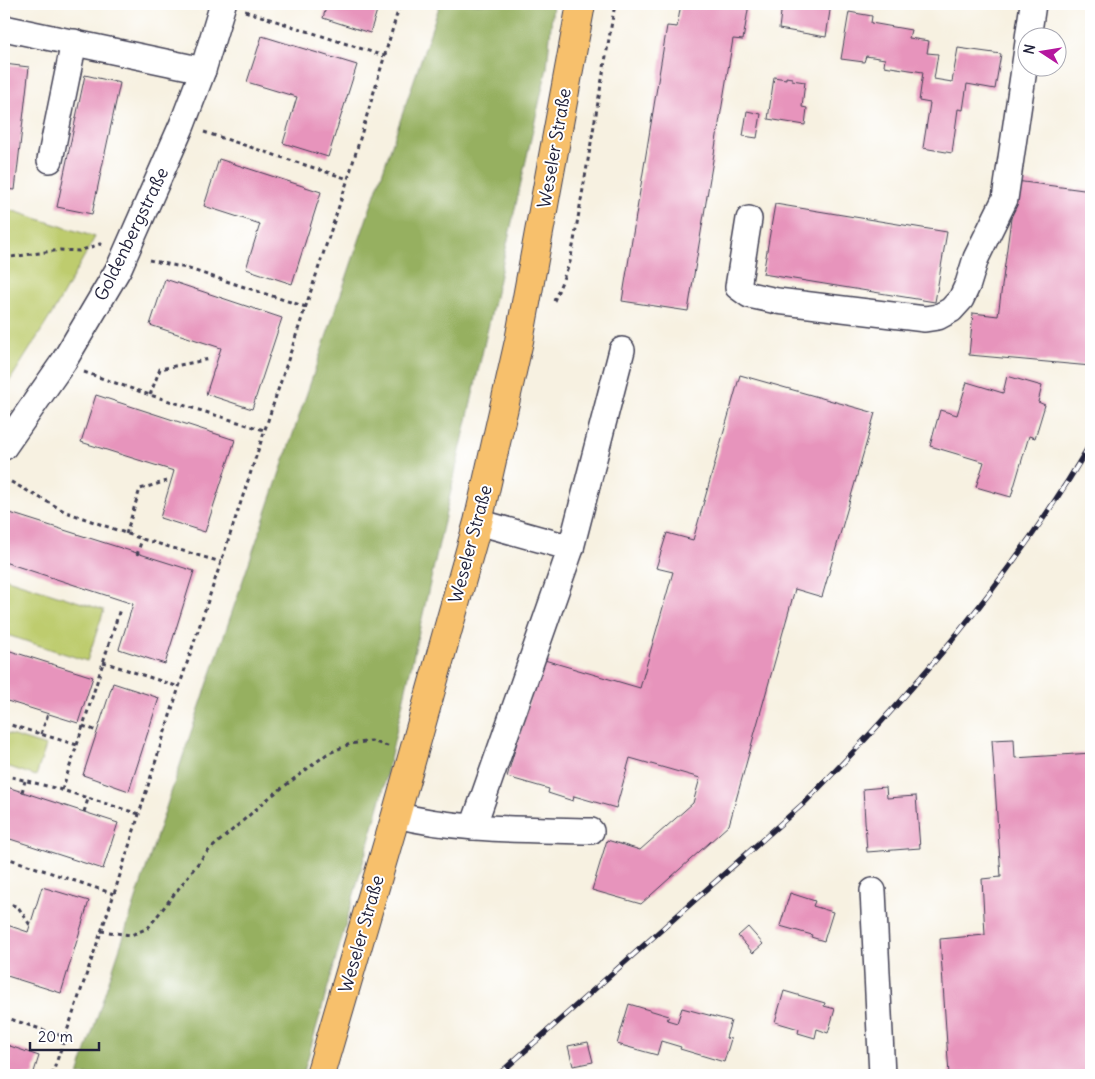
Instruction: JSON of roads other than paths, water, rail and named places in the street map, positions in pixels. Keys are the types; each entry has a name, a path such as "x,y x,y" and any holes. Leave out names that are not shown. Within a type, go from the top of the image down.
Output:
{"main road":[{"name":"Weseler Straße","path":"320,1075 396,815 478,522 519,341 581,4"}],"street":[{"name":"Goldenbergstraße","path":"4,447 64,361 119,268 182,125 223,4"},
{"path":"1029,28 1033,4"},
{"path":"4,28 202,70"},
{"path":"50,160 74,42"},
{"path":"749,219 738,287 749,296 777,302 925,319 938,317 952,310 968,284 976,258 1005,199 1023,78"},
{"path":"473,827 571,548 622,350"},
{"path":"478,522 571,548"},
{"path":"396,815 415,820 473,827 591,831"},
{"path":"874,891 882,1075"}],"railway":[{"path":"498,1075 804,803 844,762 922,676 994,587 1061,492 1091,443"}]}
